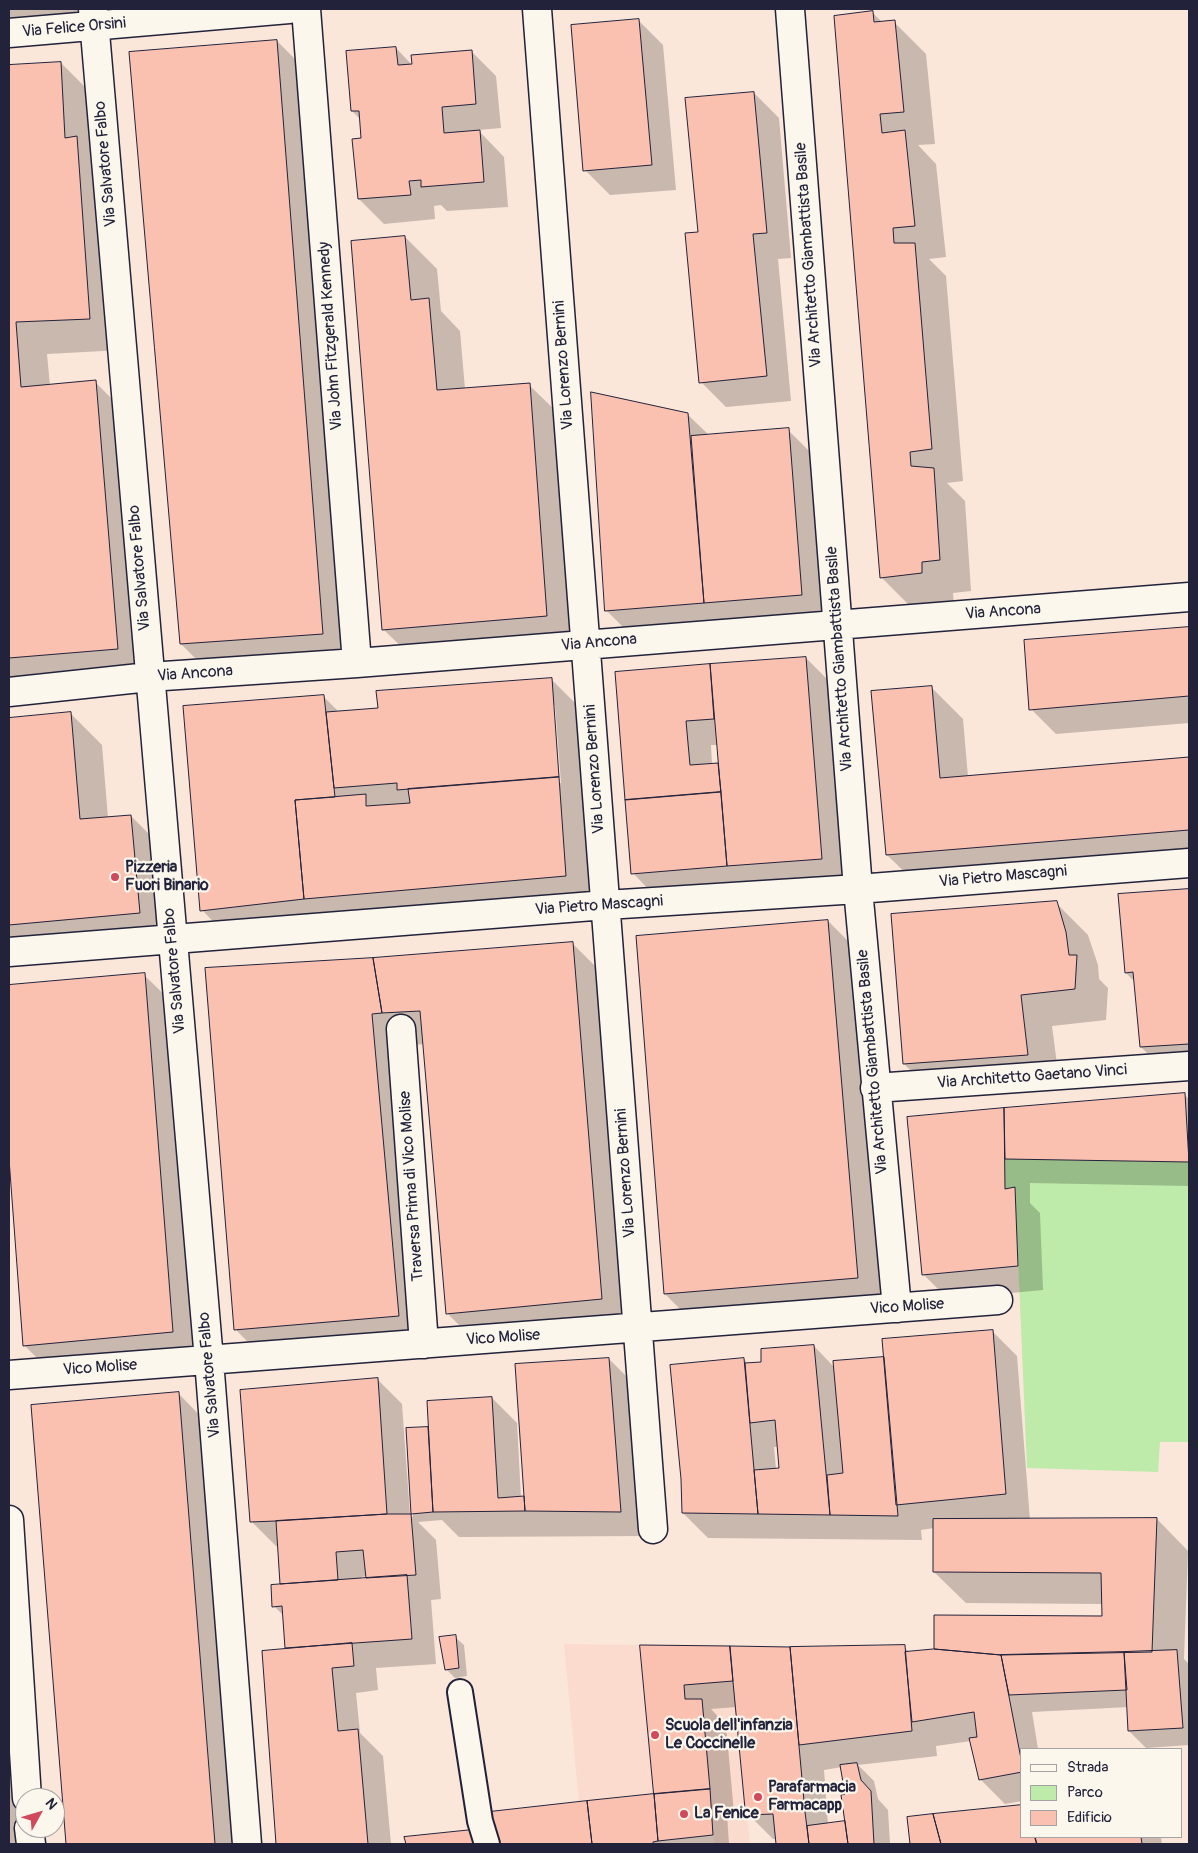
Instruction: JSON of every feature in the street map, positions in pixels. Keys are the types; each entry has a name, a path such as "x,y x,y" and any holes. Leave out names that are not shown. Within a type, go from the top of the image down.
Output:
{"street":[{"name":"Via Felice Orsini","path":"9,33 94,18 289,9"},
{"name":"Via John Fitzgerald Kennedy","path":"306,9 357,663"},
{"name":"Via Lorenzo Bernini","path":"537,9 653,1529"},
{"name":"Via Architetto Giambattista Basile","path":"790,9 858,889 896,1308"},
{"name":"Via Salvatore Falbo","path":"94,18 209,1360 247,1844"},
{"name":"Via Ancona","path":"9,692 149,677 357,663 1189,597"},
{"name":"Via Pietro Mascagni","path":"9,952 606,905 858,889 1189,863"},
{"name":"Traversa Prima di Vico Molise","path":"401,1028 424,1344"},
{"name":"Via Architetto Gaetano Vinci","path":"875,1088 1189,1066"},
{"name":"Vico Molise","path":"9,1376 998,1300"},
{"path":"9,1520 27,1788"}],"lane":[{"path":"460,1692 480,1822 487,1844"}],"shaded area":[{"name":"Scuola dell'infanzia Le Coccinelle","path":"564,1644 730,1646 750,1844 714,1844 709,1789 579,1802"}],"green space":[{"path":"1005,1159 1189,1162 1189,1442 1160,1442 1158,1472 1027,1468 1015,1188 1005,1189"}],"building":[{"path":"873,11 874,22 895,20 904,112 880,114 882,133 905,130 915,226 893,228 894,243 915,243 932,449 910,452 911,466 934,468 940,560 922,562 922,573 880,578 834,16"},
{"path":"639,19 652,165 583,171 571,25"},
{"path":"277,40 323,634 180,644 129,52"},
{"path":"396,47 398,65 412,64 411,55 472,50 476,104 442,107 444,133 480,130 484,182 421,187 421,180 409,181 411,195 358,199 352,139 361,138 359,111 351,111 346,51"},
{"path":"61,62 65,138 77,136 90,319 16,322 21,387 96,380 118,649 9,658 9,65"},
{"path":"754,92 767,233 753,234 767,376 699,383 685,233 698,232 685,98"},
{"path":"405,236 411,300 429,298 437,390 530,383 547,616 382,630 351,241"},
{"path":"591,392 688,413 704,603 605,611"},
{"path":"789,428 802,595 704,603 691,436"},
{"path":"1189,627 1189,696 1029,710 1024,640"},
{"path":"806,657 822,859 727,866 710,664"},
{"path":"710,664 714,719 686,721 690,765 718,763 721,792 625,800 615,672"},
{"path":"552,678 559,777 397,790 397,783 334,788 326,712 378,708 376,691"},
{"path":"932,686 940,778 1189,757 1189,830 886,855 871,691"},
{"path":"324,695 335,797 295,800 304,899 200,911 183,706"},
{"path":"71,712 80,819 131,815 140,913 9,925 9,718"},
{"path":"559,777 566,876 304,899 295,800 366,794 366,806 410,803 408,789"},
{"path":"721,792 727,866 631,874 625,800"},
{"path":"1189,889 1189,1044 1140,1047 1133,972 1125,973 1118,894"},
{"path":"1057,901 1066,932 1069,955 1077,955 1075,989 1021,995 1028,1055 903,1064 891,914"},
{"path":"828,920 858,1278 664,1294 636,936"},
{"path":"573,942 602,1299 446,1314 420,1011 382,1013 373,958"},
{"path":"373,958 382,1013 372,1014 399,1316 234,1330 205,968"},
{"path":"145,973 173,1332 23,1346 9,1159 9,985"},
{"path":"1185,1093 1189,1162 1005,1159 1004,1108"},
{"path":"1004,1108 1005,1189 1015,1187 1018,1266 922,1275 907,1117"},
{"path":"993,1330 1006,1494 896,1505 882,1339"},
{"path":"814,1345 830,1515 758,1514 754,1470 779,1468 775,1420 750,1423 745,1363 761,1362 761,1349"},
{"path":"884,1357 898,1516 830,1515 827,1475 843,1473 833,1361"},
{"path":"609,1358 621,1512 525,1511 515,1364"},
{"path":"744,1358 758,1514 682,1513 681,1479 670,1365"},
{"path":"378,1378 387,1514 250,1522 240,1390"},
{"path":"179,1392 215,1844 66,1844 65,1788 62,1788 31,1405"},
{"path":"492,1397 498,1498 524,1496 525,1511 433,1512 427,1401"},
{"path":"428,1427 433,1512 411,1514 406,1428"},
{"path":"411,1514 416,1575 366,1578 363,1550 336,1552 338,1580 280,1584 276,1521"},
{"path":"1157,1518 1152,1652 1001,1655 934,1649 934,1615 1102,1616 1101,1573 933,1572 933,1519"},
{"path":"407,1575 412,1639 285,1648 282,1606 272,1607 271,1585"},
{"path":"456,1635 459,1668 445,1670 439,1637"},
{"path":"352,1643 354,1666 332,1668 338,1731 358,1729 368,1844 276,1844 262,1651"},
{"path":"640,1645 730,1646 733,1681 684,1685 685,1699 702,1699 710,1789 654,1794"},
{"path":"905,1645 912,1731 799,1745 790,1647"},
{"path":"730,1646 790,1647 809,1844 776,1844 773,1814 746,1815"},
{"path":"934,1649 1001,1655 1020,1754 1020,1772 979,1780 969,1738 977,1737 974,1712 912,1722 905,1652"},
{"path":"1177,1650 1183,1728 1128,1731 1124,1652"},
{"path":"1124,1652 1127,1690 1009,1695 1001,1655"},
{"path":"857,1763 861,1780 871,1791 874,1844 848,1844 841,1795 845,1794 840,1765"},
{"name":"La Fenice","path":"710,1789 713,1835 658,1841 654,1794"},
{"path":"654,1794 658,1841 653,1842 653,1844 592,1844 587,1801"},
{"path":"587,1801 592,1844 499,1844 489,1812"},
{"path":"1020,1805 1020,1838 1035,1838 1037,1844 941,1844 933,1814"},
{"path":"933,1814 941,1844 910,1844 907,1817"},
{"path":"845,1821 848,1844 809,1844 807,1826"},
{"path":"472,1830 476,1844 406,1844 404,1837"},
{"path":"1035,1838 1141,1838 1142,1844 1037,1844"}],"place":[{"name":"Pizzeria Fuori Binario","path":"115,877"},
{"name":"Scuola dell'infanzia Le Coccinelle","path":"655,1735"},
{"name":"Parafarmacia Farmacapp","path":"758,1797"},
{"name":"La Fenice","path":"684,1814"}]}
